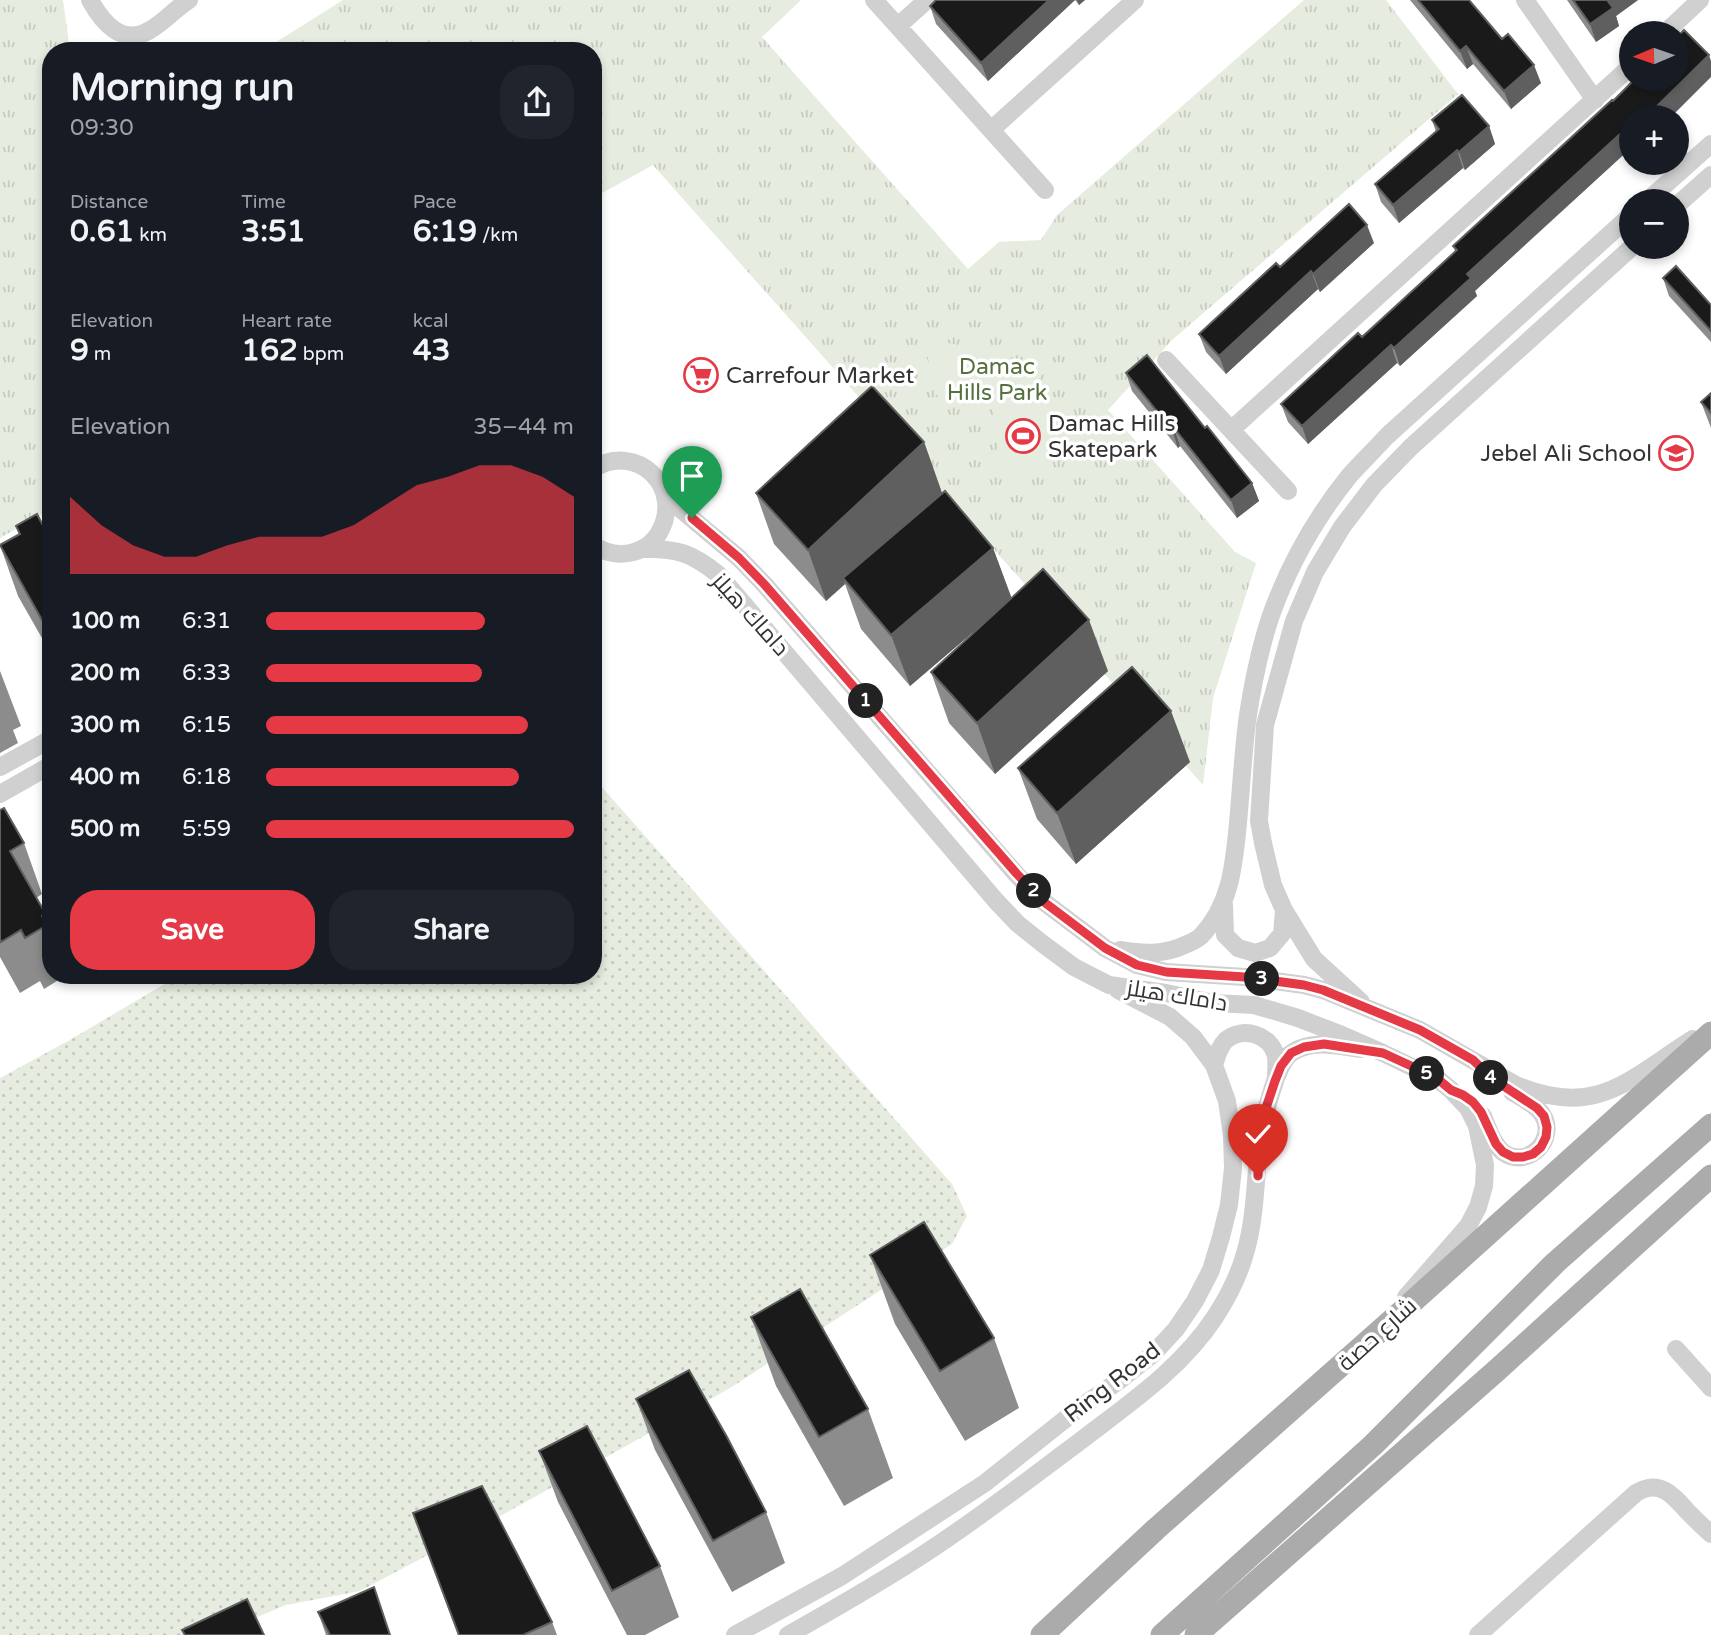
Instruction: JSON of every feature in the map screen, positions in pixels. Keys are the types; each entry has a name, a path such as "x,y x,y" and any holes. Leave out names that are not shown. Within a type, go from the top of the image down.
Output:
{"main road":[{"name":"شارع حصة","path":"1042,1635 1156,1529 1711,1033"},
{"path":"1162,1635 1373,1446 1555,1263 1711,1125"},
{"path":"1196,1635 1486,1380 1711,1176"}],"street":[{"path":"90,0 104,23 130,35 147,32 189,0"},
{"path":"874,0 1045,190"},
{"path":"898,26 927,0"},
{"path":"991,130 1135,0"},
{"path":"1525,0 1594,100"},
{"path":"1678,21 1700,0"},
{"path":"1231,430 1619,77"},
{"path":"1660,189 1711,144"},
{"path":"1689,195 1711,176"},
{"path":"1105,948 1159,953 1181,947 1199,938 1218,914 1232,878 1247,723 1256,669 1271,617 1291,567 1318,520 1350,476 1387,436 1619,226"},
{"path":"1369,1009 1314,959 1284,910 1273,885 1259,821 1265,724 1294,621 1315,572 1342,527 1374,485 1421,438 1619,259"},
{"path":"1167,360 1288,491"},
{"name":"داماك هيلز","path":"602,466 611,461 625,460 649,470 677,506 739,558 764,584 1044,902 1105,948 1137,965 1166,972 1245,977 1323,990 1420,1030 1516,1085 1533,1092 1569,1098 1587,1097 1622,1086 1711,1027"},
{"path":"642,549 656,538 665,523 667,506 663,489"},
{"name":"داماك هيلز","path":"602,550 619,554 642,549 684,553 719,575 1010,916 1074,967 1109,985 1214,1003 1254,1005 1315,1024 1439,1080 1451,1090 1468,1108 1477,1126 1485,1165 1484,1186 1478,1207 1468,1226 1408,1293 1400,1313"},
{"path":"0,767 42,743"},
{"path":"0,794 42,770"},
{"path":"1224,901 1225,935 1238,948 1255,953 1270,948 1282,934 1284,910"},
{"name":"Ring Road","path":"735,1635 842,1576 985,1483 1153,1354 1176,1329 1195,1301 1211,1270 1229,1205 1233,1168 1227,1101 1214,1065 1193,1037 1170,1017 1109,985"},
{"path":"1214,1065 1220,1047 1226,1040 1244,1033 1254,1034 1263,1037 1275,1052 1275,1081"},
{"name":"Ring Road","path":"788,1635 925,1553 999,1503 1133,1401 1194,1346 1216,1317 1233,1285 1246,1251 1253,1216 1263,1121 1281,1066 1291,1053 1304,1047 1324,1044 1383,1053"},
{"path":"1451,1090 1473,1102 1503,1152 1513,1157 1523,1157 1533,1154 1541,1147 1547,1127 1544,1116 1537,1108 1493,1079 1473,1060"},
{"path":"1676,1349 1711,1388"},
{"path":"1478,1635 1641,1489 1654,1487 1667,1491 1711,1535"}],"green space":[{"path":"0,0 63,0 69,42 42,42 42,514 0,538"},
{"name":"Damac Hills Park","path":"343,0 801,0 762,37 968,269 999,242 1041,240 1057,215 1304,0 1386,0 1458,94 1172,340 1108,410 1235,552 1256,563 1213,698 1203,785 653,165 602,193 602,42 276,42"},
{"name":"Damac Hills Skatepark","path":"924,337 1039,365 1055,477 999,466 993,407 935,395"},
{"path":"602,787 952,1184 967,1216 952,1244 730,1388 360,1591 286,1605 215,1635 0,1635 0,1078 165,984 602,984"}],"building":[{"path":"936,0 1049,0 981,63 930,6"},
{"path":"1418,0 1469,0 1502,39 1508,34 1534,65 1504,91 1466,46 1460,51"},
{"path":"1573,0 1607,0 1613,8 1590,24"},
{"path":"1689,35 1709,55 1689,75"},
{"path":"1623,91 1672,91 1658,105 1619,105 1619,135 1467,274 1471,278 1394,348 1391,345 1302,426 1281,404 1358,333 1362,337 1457,250 1453,246"},
{"path":"1462,95 1489,126 1393,205 1375,184 1439,129 1432,120"},
{"path":"1349,204 1367,225 1313,274 1311,271 1219,356 1199,334 1276,263 1280,267"},
{"path":"1676,266 1711,305 1711,331 1663,278"},
{"path":"1147,355 1252,483 1231,500 1126,373"},
{"path":"872,386 924,442 808,550 756,493"},
{"path":"1711,393 1711,413 1701,402"},
{"path":"945,491 993,548 891,635 843,578"},
{"path":"37,514 42,524 42,620 0,545 20,534 16,526"},
{"path":"1043,569 1089,620 977,723 931,672"},
{"path":"1132,667 1171,711 1057,813 1018,768"},
{"path":"4,808 24,843 10,851 42,908 42,928 25,938 21,930 1,942 0,939 0,810"},
{"path":"924,1222 994,1338 940,1371 870,1255"},
{"path":"800,1289 868,1409 819,1437 751,1317"},
{"path":"689,1370 766,1512 713,1541 636,1399"},
{"path":"587,1426 660,1566 612,1591 539,1451"},
{"path":"482,1486 552,1622 523,1635 459,1635 413,1513"},
{"path":"374,1587 390,1635 330,1635 318,1612"},
{"path":"247,1599 264,1635 185,1635 182,1630"}],"place":[{"name":"Carrefour Market","path":"701,375"},
{"name":"Damac Hills Skatepark","path":"1023,436"},
{"name":"Jebel Ali School","path":"1676,453"}],"route":[{"path":"692,518 739,558 764,584 1017,874 1044,902 1105,948 1137,965 1166,972 1245,977 1323,990 1420,1030 1473,1060 1493,1079 1537,1108 1544,1116 1547,1127 1541,1147 1533,1154 1513,1157 1503,1152 1496,1144 1481,1112 1473,1102 1422,1071 1383,1053 1324,1044 1304,1047 1291,1053 1281,1066 1275,1081 1265,1111 1258,1176"}]}
